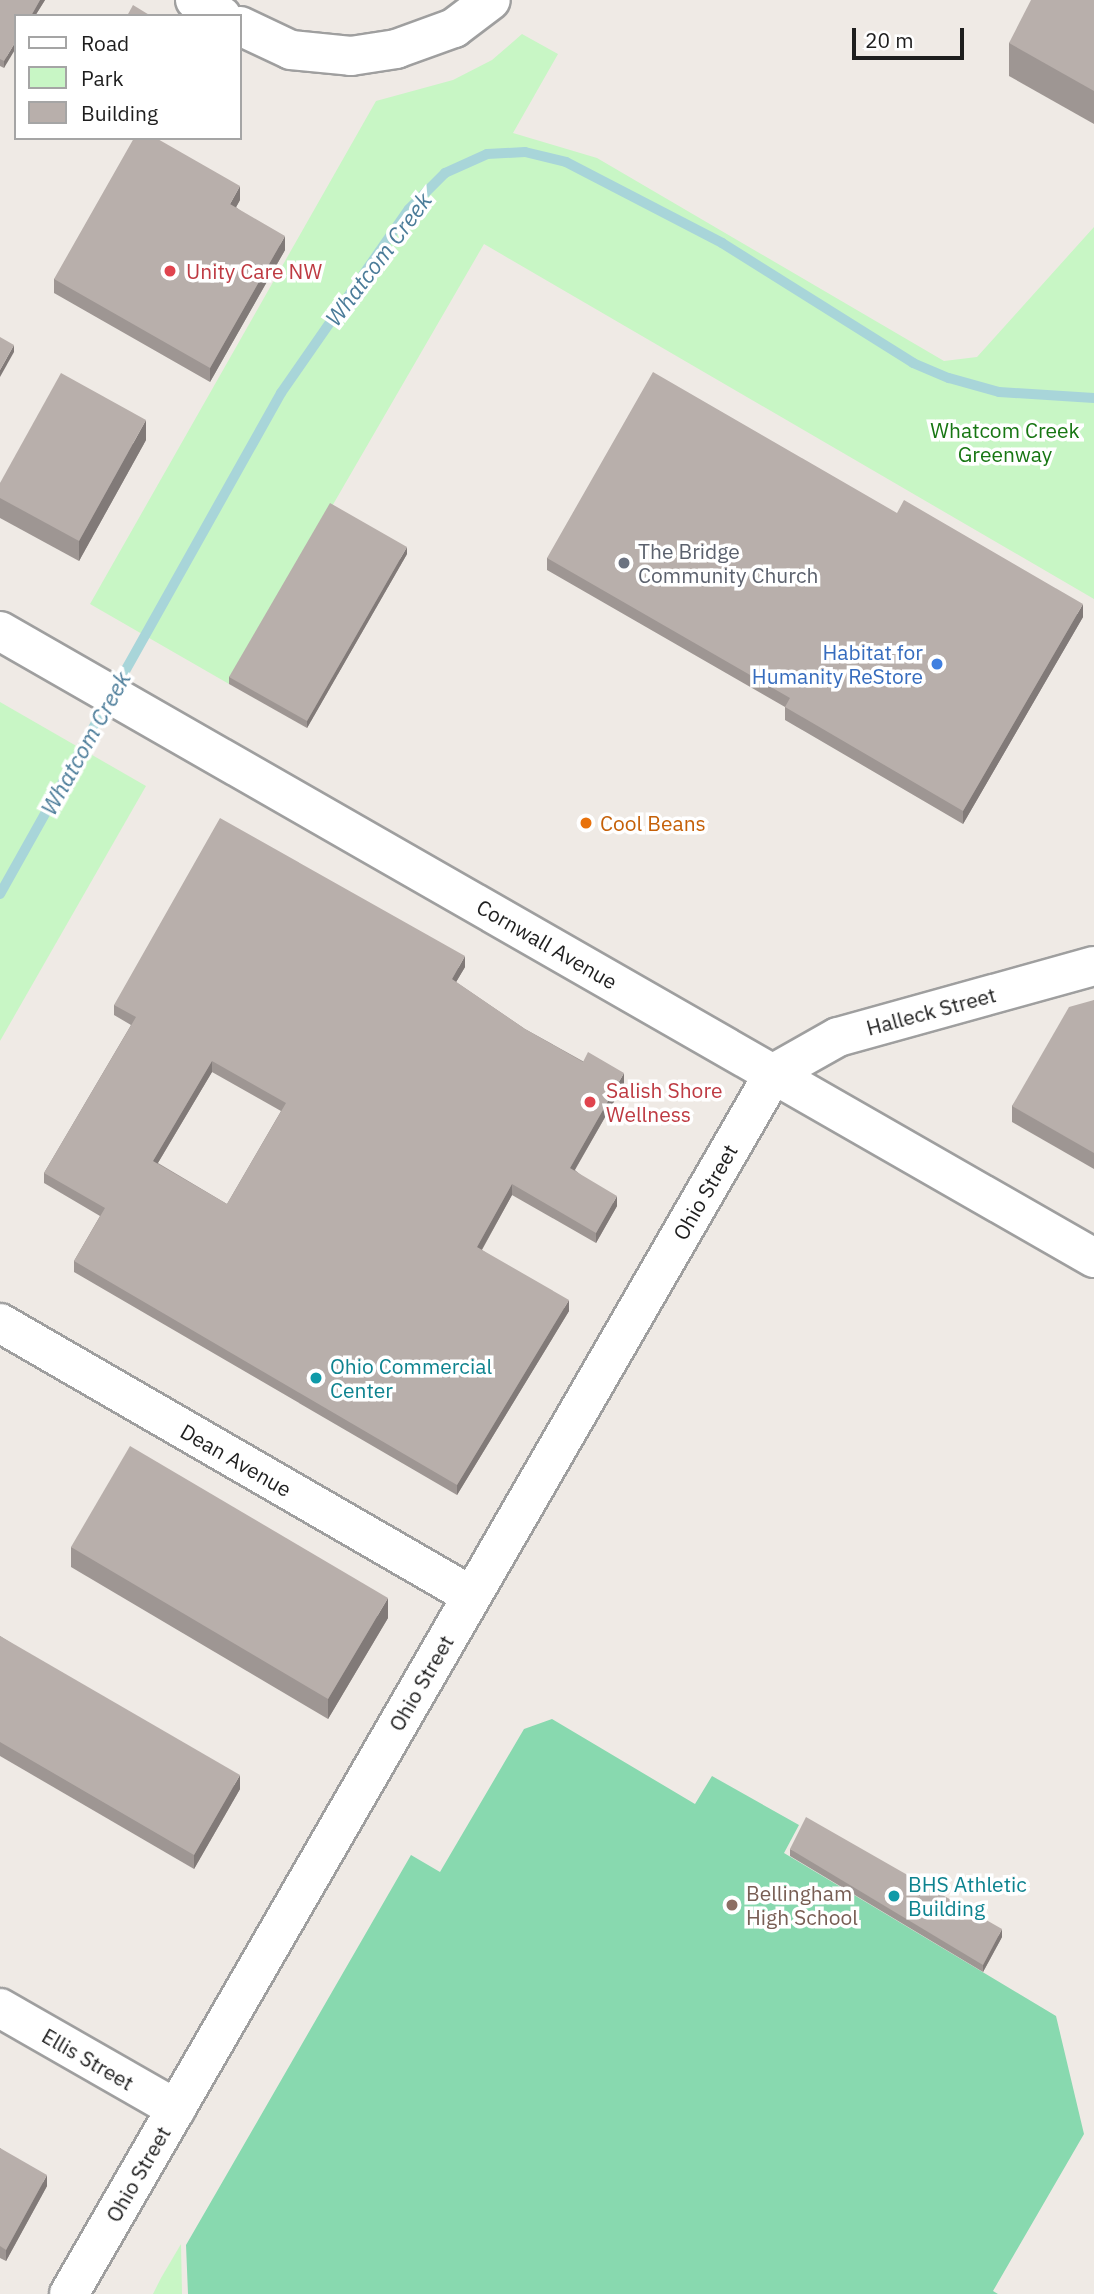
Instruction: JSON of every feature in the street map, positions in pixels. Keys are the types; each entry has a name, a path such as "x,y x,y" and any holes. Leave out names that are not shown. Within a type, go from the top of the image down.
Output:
{"street":[{"path":"195,0 219,14"},
{"path":"242,27 291,50 352,56 396,49 454,28 491,0"},
{"name":"Cornwall Avenue","path":"0,631 1094,1258"},
{"name":"Halleck Street","path":"774,1073 838,1037 1094,966"},
{"name":"Ohio Street","path":"69,2294 774,1073"},
{"name":"Dean Avenue","path":"0,1323 472,1596"},
{"name":"Ellis Street","path":"0,2008 176,2109"}],"green space":[{"name":"Whatcom Creek Greenway","path":"522,34 558,54 513,133 597,158 944,361 977,357 1094,227 1094,599 484,244 229,684 90,604 376,101 453,80 492,60"},
{"path":"0,702 146,786 0,1041"},
{"path":"552,1719 695,1804 712,1776 799,1825 784,1853 1056,2016 1084,2134 993,2291 998,2294 188,2294 186,2245 411,1855 440,1872 524,1729"},
{"path":"181,2244 182,2294 153,2294 161,2278"}],"building":[{"path":"0,0 40,0 32,14 14,14 14,44 4,61 0,59"},
{"path":"1031,0 1094,0 1094,91 1009,43"},
{"path":"133,5 148,14 128,14"},
{"name":"Unity Care NW","path":"133,140 160,140 240,186 230,204 285,236 210,368 54,279"},
{"path":"0,337 14,345 0,370"},
{"path":"653,372 897,513 904,500 1083,604 963,811 785,707 790,698 547,558"},
{"path":"61,373 146,420 79,541 0,498 0,483"},
{"path":"330,503 407,547 307,721 229,677"},
{"path":"220,818 465,956 452,979 525,1029 583,1062 588,1052 624,1073 570,1168 617,1196 596,1233 512,1184 477,1247 569,1300 457,1485 74,1261 105,1208 44,1173 136,1017 114,1005","holes":["212,1061 286,1103 227,1204 153,1161"]},
{"path":"1094,1000 1094,1153 1012,1106 1069,1007"},
{"path":"130,1446 388,1598 328,1699 71,1547"},
{"path":"0,1636 240,1775 194,1855 0,1742"},
{"name":"BHS Athletic Building","path":"806,1817 1002,1929 983,1965 790,1849"},
{"path":"0,2148 47,2175 6,2250 0,2246"}],"waterway":[{"name":"Whatcom Creek","path":"0,894 281,393 409,209 445,173 487,154 525,152 566,162 722,243 913,363 949,378 999,392 1094,398"}],"place":[{"name":"Unity Care NW","path":"170,271"},
{"name":"The Bridge Community Church","path":"624,563"},
{"name":"Habitat for Humanity ReStore","path":"937,664"},
{"name":"Cool Beans","path":"586,823"},
{"name":"Salish Shore Wellness","path":"590,1102"},
{"name":"Ohio Commercial Center","path":"316,1378"},
{"name":"BHS Athletic Building","path":"894,1896"},
{"name":"Bellingham High School","path":"732,1905"}]}
